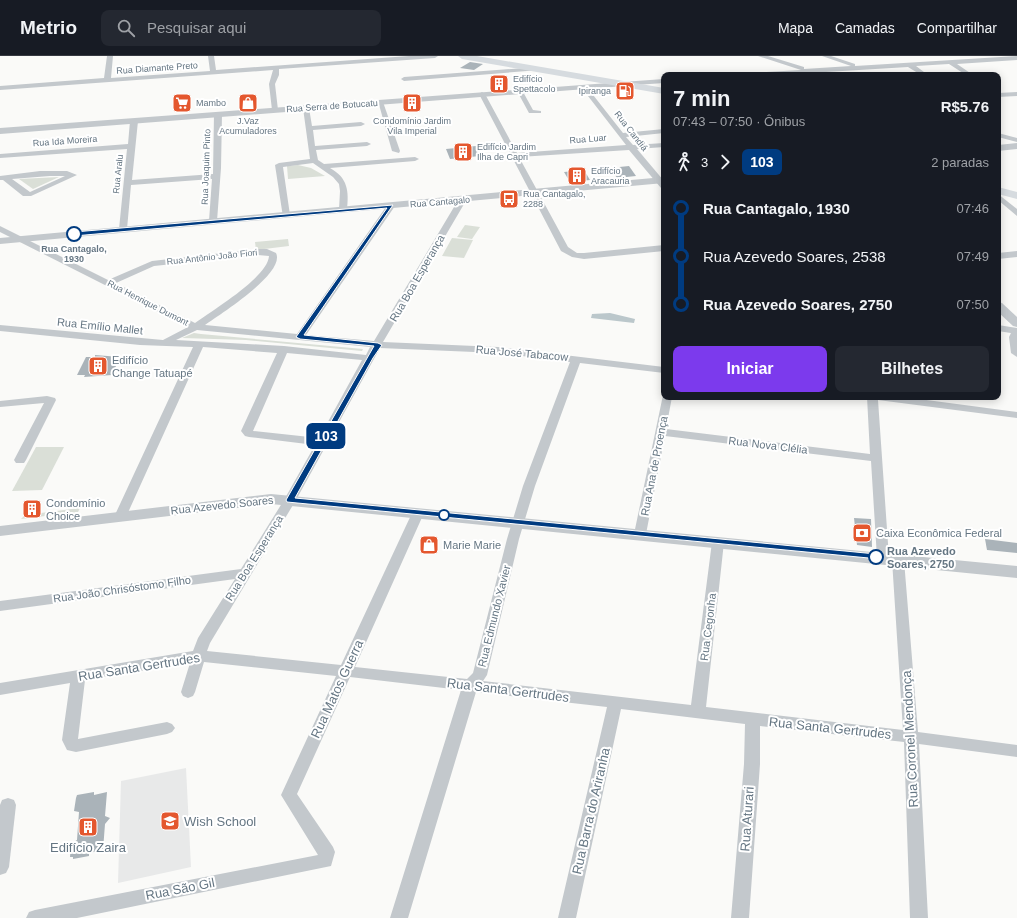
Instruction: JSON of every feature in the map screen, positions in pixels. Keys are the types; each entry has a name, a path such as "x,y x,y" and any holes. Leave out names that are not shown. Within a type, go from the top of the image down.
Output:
{"main road":[{"path":"462,56 661,90"},
{"path":"1001,191 1017,196"},
{"path":"1001,196 1017,196"}],"street":[{"path":"107,81 110,56"},
{"path":"211,56 213,73"},
{"name":"Rua Diamante Preto","path":"0,88 435,56"},
{"path":"761,56 809,71"},
{"path":"825,56 857,67 863,72"},
{"path":"922,57 934,62"},
{"path":"793,72 1015,58"},
{"path":"949,61 966,72"},
{"path":"908,64 920,72"},
{"path":"275,110 272,84 276,75 276,68"},
{"path":"404,79 538,69"},
{"name":"Rua Serra de Botucatu","path":"0,131 661,81"},
{"name":"Rua Candiá","path":"584,87 620,135 661,181"},
{"path":"520,91 531,112 539,112"},
{"path":"482,94 564,249 575,255 584,256 661,248"},
{"path":"1001,95 1017,94"},
{"path":"380,102 396,151"},
{"path":"306,108 314,161"},
{"name":"Rua Joaquim Pinto","path":"213,221 218,114"},
{"name":"Rua Aralu","path":"123,229 134,120"},
{"path":"309,128 361,124"},
{"path":"620,135 661,131"},
{"path":"1001,136 1017,140"},
{"path":"312,148 367,144"},
{"name":"Rua Luar","path":"514,155 661,145"},
{"name":"Rua Ida Moreira","path":"0,156 131,146"},
{"path":"1001,148 1017,146"},
{"path":"322,166 415,159"},
{"path":"286,215 279,165 314,161 341,180 344,185 345,192 343,210"},
{"path":"61,174 73,175 31,194 26,194 2,177 61,174"},
{"path":"127,183 216,176"},
{"name":"Rua Cantagalo","path":"0,241 661,182"},
{"name":"Rua Boa Esperança","path":"188,692 203,642 290,500 369,358 463,199"},
{"path":"1001,199 1017,213"},
{"path":"300,337 391,206"},
{"name":"Rua Henrique Dumont","path":"0,229 196,327 378,345"},
{"name":"Rua Antônio João Fiori","path":"108,283 152,264 258,252 267,252 273,255 273,260 269,269 262,278 196,327 168,340 166,343"},
{"path":"1001,256 1017,254"},
{"path":"1001,309 1017,323"},
{"name":"Rua Emílio Mallet","path":"0,328 140,342 199,344"},
{"path":"1001,329 1017,334 1017,353"},
{"path":"120,517 199,344 284,349 369,358"},
{"name":"Rua José Tabacow","path":"378,345 449,347 576,358 661,370"},
{"path":"284,349 246,431 249,434 322,442"},
{"name":"Rua Edmundo Xavier","path":"399,918 470,686 480,675 518,523 529,486 576,358"},
{"path":"0,404 47,399 51,400 20,460"},
{"name":"Rua Ana de Proença","path":"640,534 666,400"},
{"name":"Rua Coronel Mendonça","path":"872,400 876,458 891,559 911,737 919,918"},
{"path":"902,400 1017,415"},
{"name":"Rua Nova Clélia","path":"661,432 876,458"},
{"name":"Rua Azevedo Soares","path":"0,531 271,499 1017,572"},
{"name":"Rua Matos Guerra","path":"325,860 327,852 289,794 418,513"},
{"name":"Rua Cegonha","path":"698,713 718,542"},
{"name":"Rua João Chrisóstomo Filho","path":"0,606 244,573"},
{"name":"Rua Santa Gertrudes","path":"0,689 198,656 345,671 753,720 911,737 1017,751"},
{"path":"78,677 70,740 72,745 76,746 168,728"},
{"name":"Rua Barra do Ariranha","path":"567,918 615,703"},
{"name":"Rua Aturari","path":"740,918 752,764 753,720"},
{"path":"0,867 8,805"},
{"name":"Rua São Gil","path":"35,918 325,860"}],"shaded area":[{"path":"298,165 311,168 325,176 288,179 287,166"},
{"path":"59,177 33,189 19,179"},
{"path":"465,225 480,227 472,239 457,237"},
{"path":"452,238 473,240 464,258 442,256"},
{"path":"288,239 289,246 256,250 255,242"},
{"path":"610,313 635,319 634,323 591,318 592,314"},
{"path":"194,333 363,349 362,351 246,340 182,338"},
{"path":"36,447 64,447 42,490 12,491"},
{"path":"80,508 78,512 21,519 25,515"},
{"path":"186,768 191,867 118,883 121,781"}],"building":[{"path":"470,62 483,64 474,70 460,68"},
{"name":"Edifício Jardim Ilha de Capri","path":"476,146 480,156 450,159 446,149"},
{"path":"629,166 636,176 617,178 610,168"},
{"name":"Edifício Aracauria","path":"584,170 590,180 570,182 564,172"},
{"name":"Edifício Change Tatuapé","path":"95,355 120,357 112,375 84,377 85,375 77,375 86,357 95,357"},
{"name":"Caixa Econômica Federal","path":"854,518 871,519 872,547 857,545"},
{"path":"985,539 1017,543 1017,553 987,550"},
{"name":"Edifício Zaira","path":"94,792 94,795 107,792 105,816 110,818 105,824 103,850 89,853 89,856 73,859 73,857 70,857 71,844 77,840 79,812 74,811 76,798 77,795"}],"bus line":[{"name":"103","path":"74,234 391,206 300,337 378,345 369,358 290,500 876,557"}],"place":[{"name":"Edifício Spettacolo","path":"499,84"},
{"name":"Ipiranga","path":"625,91"},
{"name":"Mambo","path":"182,103"},
{"name":"J.Vaz Acumuladores","path":"248,103"},
{"name":"Condomínio Jardim Vila Imperial","path":"412,103"},
{"name":"Edifício Jardim Ilha de Capri","path":"463,152"},
{"name":"Edifício Aracauria","path":"577,176"},
{"name":"Rua Cantagalo, 2288","path":"509,199"},
{"name":"Rua Cantagalo, 1930","path":"74,234"},
{"name":"Edifício Change Tatuapé","path":"98,366"},
{"name":"Condomínio Choice","path":"32,509"},
{"name":"Caixa Econômica Federal","path":"862,533"},
{"name":"Marie Marie","path":"429,545"},
{"name":"Rua Azevedo Soares, 2750","path":"876,557"},
{"name":"Wish School","path":"170,821"},
{"name":"Edifício Zaira","path":"88,827"}]}
